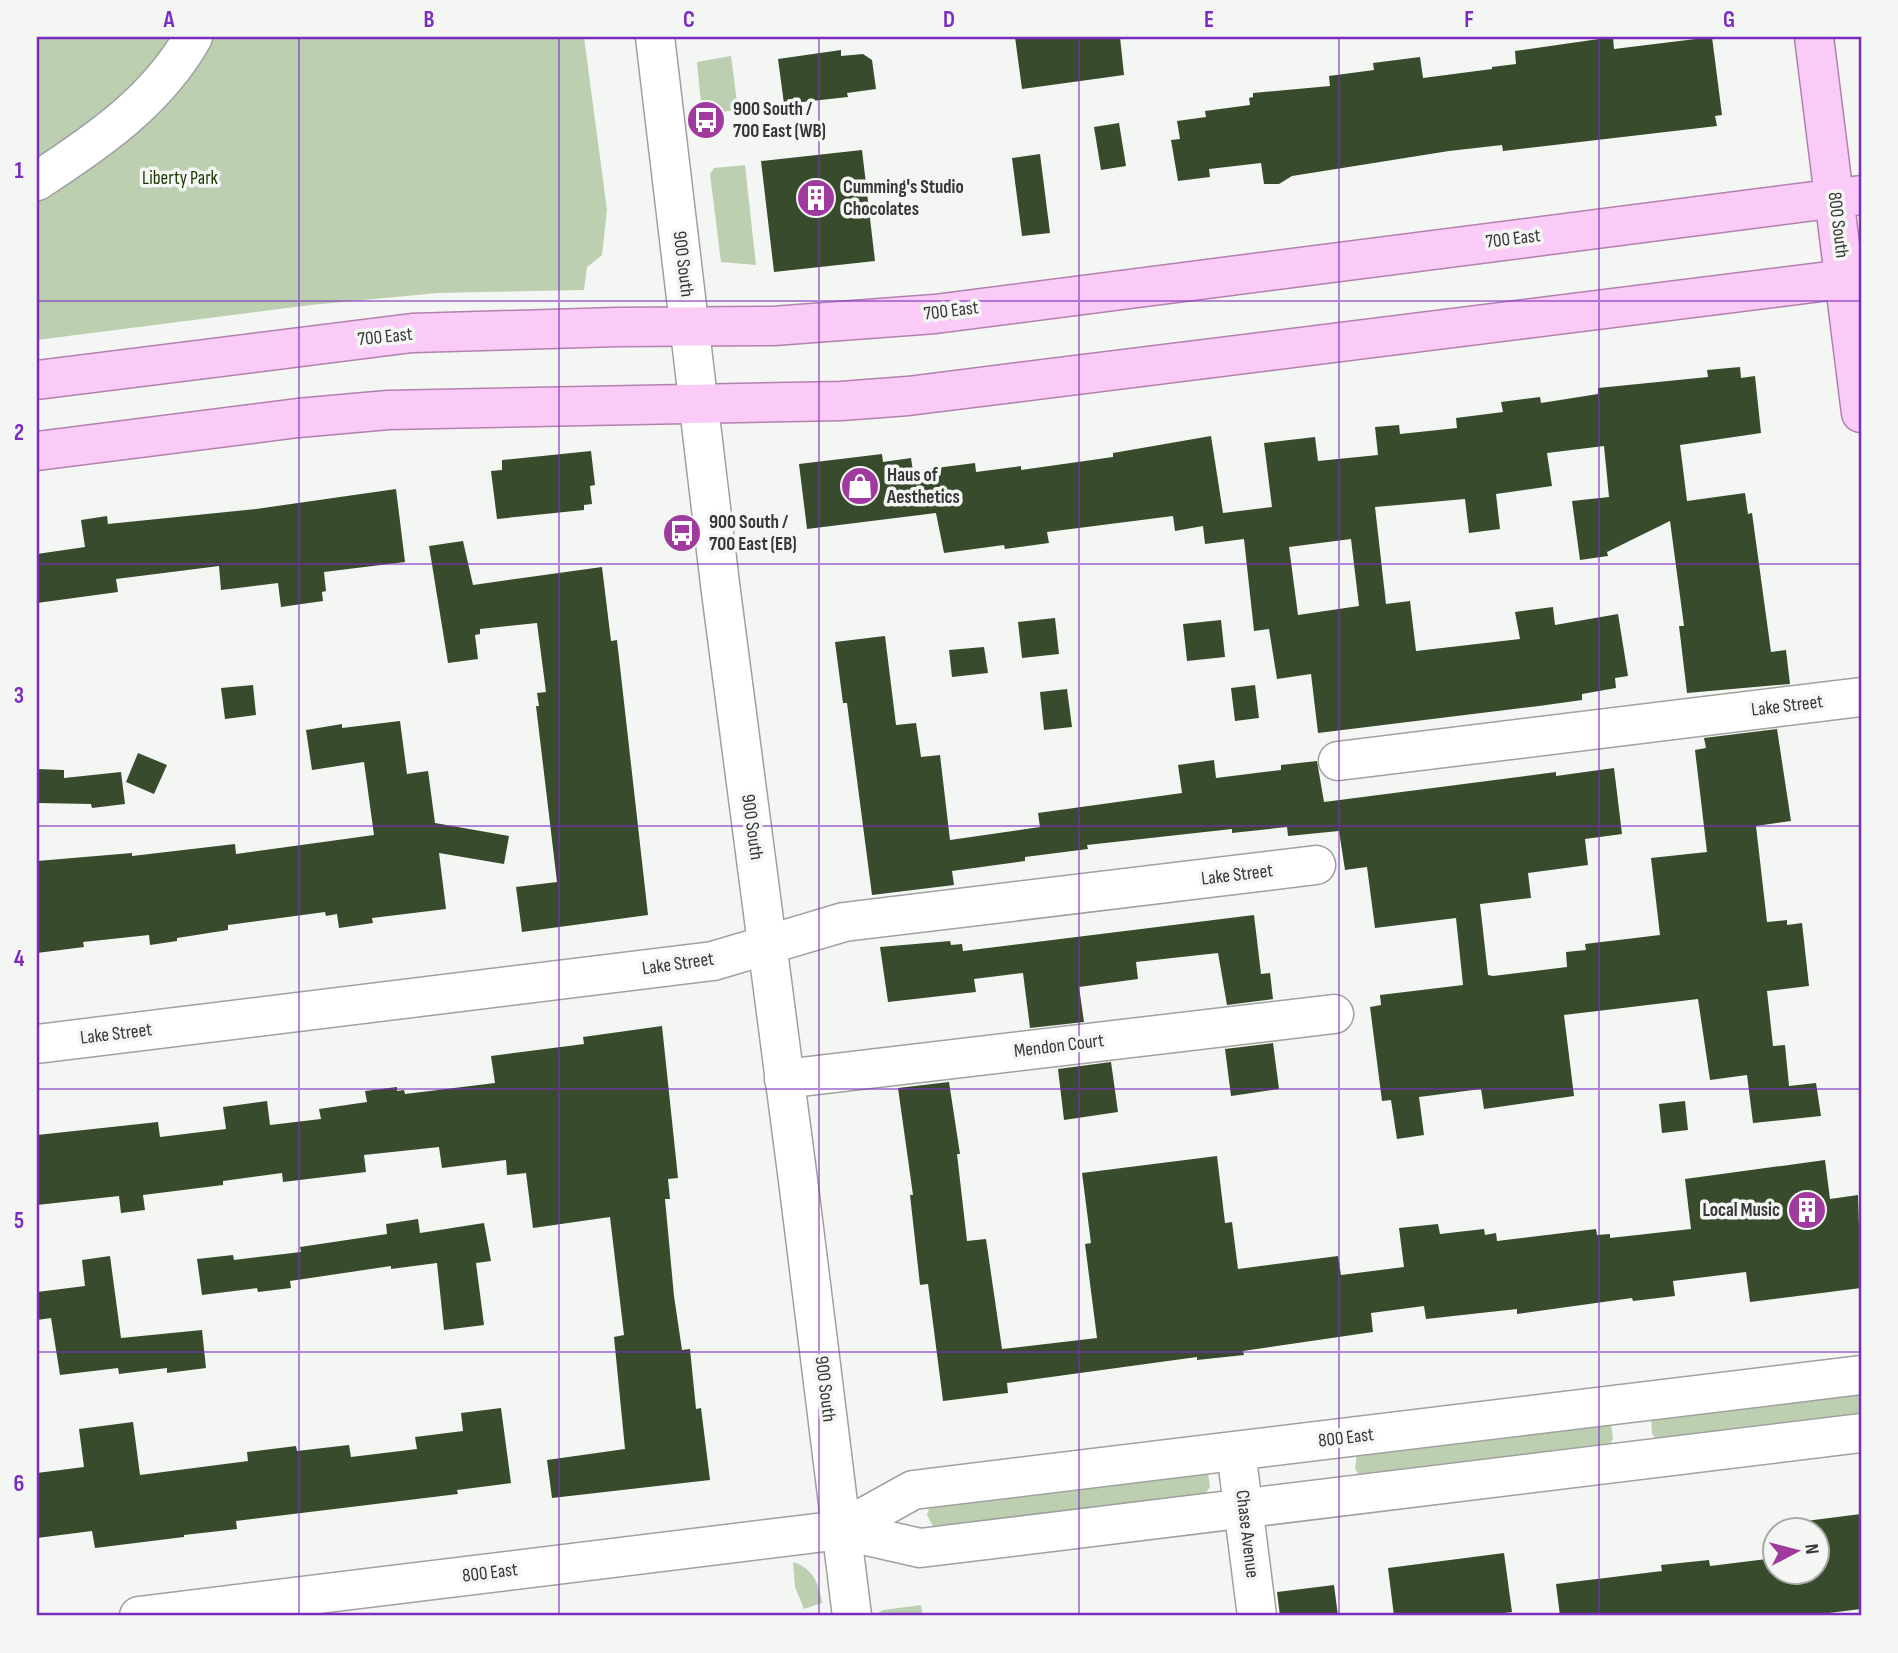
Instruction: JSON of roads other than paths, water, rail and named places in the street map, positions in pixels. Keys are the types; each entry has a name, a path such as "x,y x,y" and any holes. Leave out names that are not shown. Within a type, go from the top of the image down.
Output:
{"main road":[{"name":"800 South","path":"1814,37 1848,196 1861,413"},
{"name":"700 East","path":"37,380 412,333 774,326 935,314 1848,196"},
{"path":"37,450 388,410 841,401 908,396 1853,278"}],"street":[{"path":"37,181 119,125 154,92 193,37"},
{"name":"900 South","path":"655,37 852,1616"},
{"name":"Lake Street","path":"1338,761 1861,697"},
{"name":"Lake Street","path":"37,1044 705,962 845,922 1316,865"},
{"name":"Mendon Court","path":"785,1079 1334,1014"},
{"name":"800 East","path":"841,1530 913,1490 1861,1375"},
{"path":"1632,1403 1639,1460"},
{"name":"800 East","path":"139,1616 841,1530 920,1548 1861,1433"},
{"name":"Chase Avenue","path":"1236,1451 1257,1616"}],"place":[{"name":"900 South / 700 East (WB)","path":"706,120"},
{"name":"Cumming's Studio Chocolates","path":"816,198"},
{"name":"Haus of Aesthetics","path":"860,486"},
{"name":"900 South / 700 East (EB)","path":"682,533"},
{"name":"Local Music","path":"1807,1210"}],"park label":[{"name":"Liberty Park","path":"180,178"}]}
